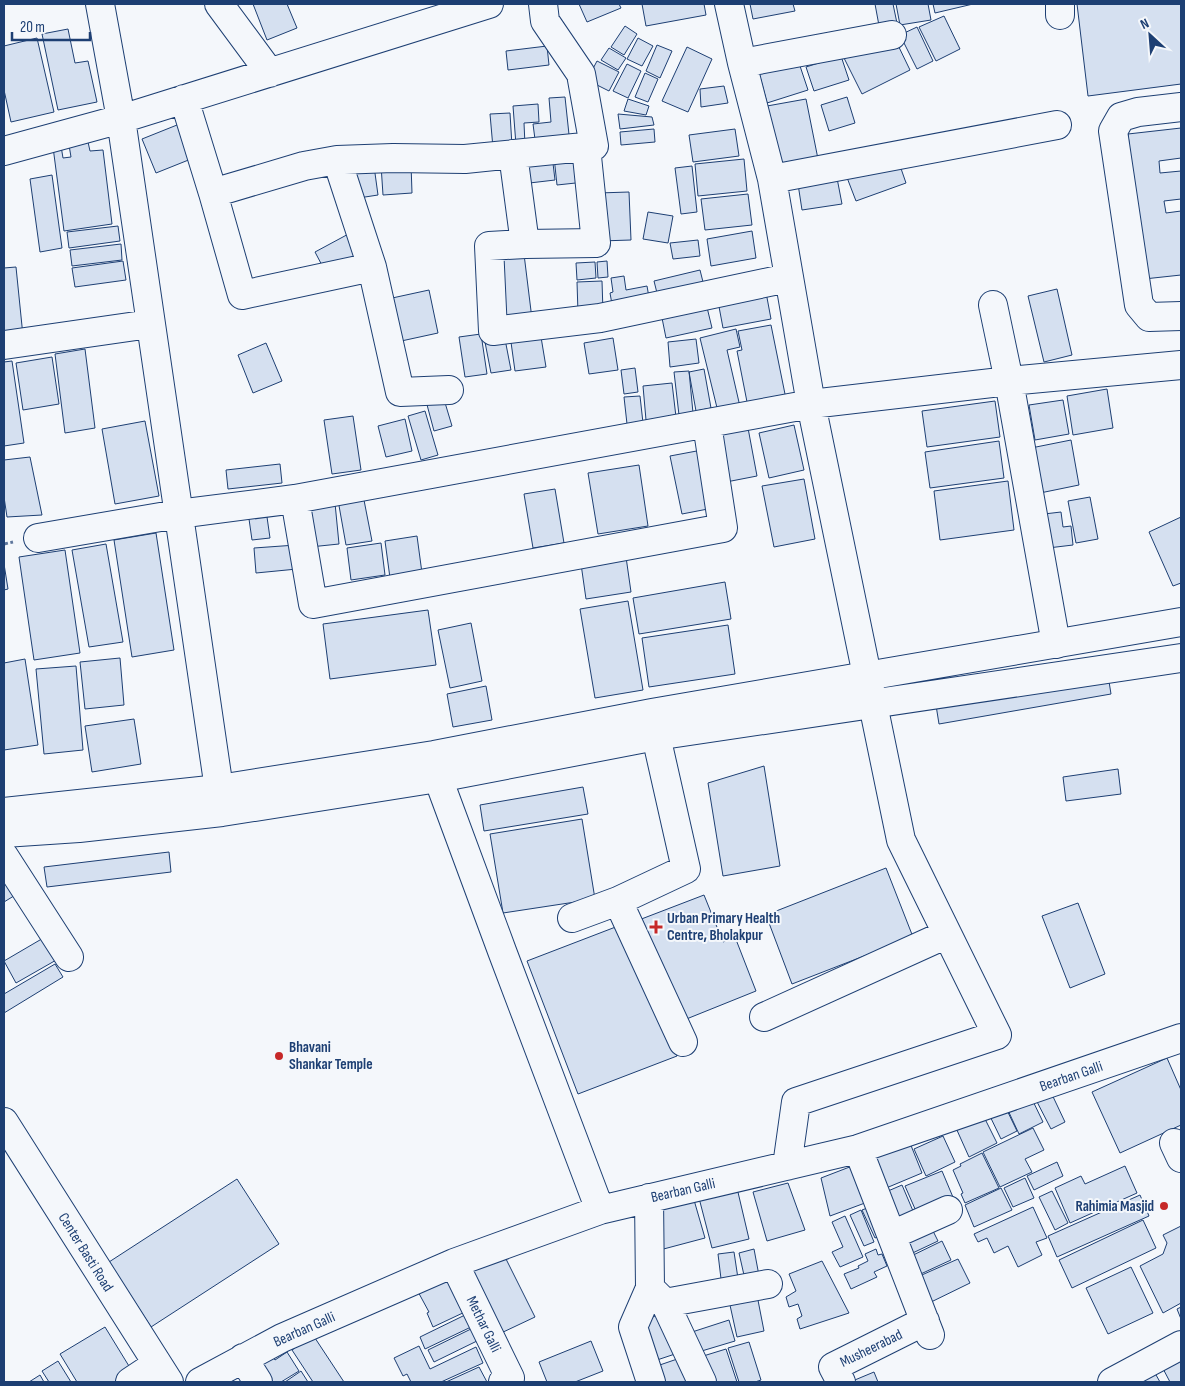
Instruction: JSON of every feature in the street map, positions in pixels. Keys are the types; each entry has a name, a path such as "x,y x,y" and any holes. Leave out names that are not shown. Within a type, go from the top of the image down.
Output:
{"street":[{"path":"100,4 121,119 219,789"},
{"path":"219,4 270,73"},
{"path":"4,151 121,119 489,4"},
{"path":"213,193 304,166 337,160 393,158 464,159 594,146 581,74 545,21 543,4"},
{"path":"730,4 742,63 772,179 811,404 901,840 997,1035 796,1102 787,1166"},
{"path":"742,63 892,35"},
{"path":"184,99 242,295 372,267"},
{"path":"1181,106 1121,116 1113,131 1139,305 1149,317 1181,316"},
{"path":"772,179 1057,125"},
{"path":"586,147 596,243 489,246 492,331 600,318 788,278"},
{"path":"513,154 525,244"},
{"path":"337,160 372,267 400,392 449,390"},
{"path":"993,305 1009,381 1056,644"},
{"path":"4,345 150,324"},
{"path":"38,538 178,514 294,499 811,404 1009,381 1181,365"},
{"path":"294,499 313,604 723,528 707,424"},
{"path":"4,833 79,828 222,812 438,778 656,736 869,690 1056,644 1181,622"},
{"path":"4,812 219,789 434,755 652,713 1181,658"},
{"path":"572,918 618,901 686,869 656,736"},
{"path":"438,778 600,1210"},
{"path":"4,856 69,957"},
{"path":"618,901 683,1042"},
{"path":"764,1017 947,934"},
{"name":"Bearban Galli","path":"200,1382 282,1338 454,1264 600,1210 858,1149 1181,1038"},
{"name":"Center Basti Road","path":"4,1122 163,1373"},
{"path":"858,1149 892,1235 948,1210"},
{"path":"649,1198 658,1296 702,1382"},
{"name":"Musheerabad","path":"841,1382 833,1366 928,1328 892,1235"},
{"name":"Methar Galli","path":"454,1264 508,1381"},
{"path":"651,1382 633,1327 658,1296 768,1284"},
{"path":"1112,1382 1181,1345"},
{"path":"243,1358 258,1382"},
{"path":"130,1382 163,1373"}],"building":[{"path":"253,4 287,4 297,28 267,40"},
{"path":"579,4 619,4 621,8 587,22"},
{"path":"642,4 704,4 706,15 646,26"},
{"path":"750,4 793,4 795,11 753,19"},
{"path":"875,4 893,4 898,28 880,31"},
{"path":"896,4 928,4 931,20 900,25"},
{"path":"933,4 973,4 935,13"},
{"path":"1077,4 1181,4 1181,84 1088,96"},
{"path":"944,16 960,49 936,61 919,27"},
{"path":"625,26 637,34 624,55 611,47"},
{"path":"917,27 933,61 917,69 900,35"},
{"path":"68,29 75,63 88,61 97,102 58,110 42,34"},
{"path":"37,38 54,112 11,122 4,90 4,46"},
{"path":"638,38 653,46 642,66 627,59"},
{"path":"895,39 910,70 862,94 844,58"},
{"path":"657,45 672,51 660,78 646,71"},
{"path":"547,46 549,65 508,70 506,51"},
{"path":"687,47 712,59 688,112 662,101"},
{"path":"609,48 626,58 618,70 601,60"},
{"path":"841,56 849,80 814,91 806,67"},
{"path":"597,61 619,72 609,91 587,80"},
{"path":"799,63 808,90 767,103 758,69"},
{"path":"627,64 641,71 628,98 613,91"},
{"path":"645,73 658,79 648,102 635,97"},
{"path":"724,86 728,103 701,107 700,89"},
{"path":"565,97 570,144 536,147 533,124 551,122 549,98"},
{"path":"847,97 855,123 829,131 821,105"},
{"path":"628,99 649,106 646,115 624,111"},
{"path":"806,99 819,164 779,172 767,106"},
{"path":"538,104 539,122 524,123 525,145 516,145 513,106"},
{"path":"510,113 512,146 493,148 490,114"},
{"path":"618,114 652,117 654,125 620,129"},
{"path":"182,123 196,157 156,173 142,139"},
{"path":"1181,128 1181,158 1159,161 1160,173 1181,171 1181,199 1164,201 1166,213 1181,211 1181,275 1144,279 1128,134"},
{"path":"654,129 655,142 621,145 620,132"},
{"path":"735,129 739,156 693,162 689,135"},
{"path":"88,142 90,151 103,150 112,224 64,231 53,147 61,146 63,158 71,157 69,145"},
{"path":"582,154 585,182 557,185 554,157"},
{"path":"552,155 555,180 521,184 519,158"},
{"path":"897,157 906,183 856,201 846,175"},
{"path":"744,159 747,191 698,196 695,164"},
{"path":"411,164 412,193 383,195 381,165"},
{"path":"374,166 378,195 352,199 349,169"},
{"path":"692,166 697,212 681,214 675,168"},
{"path":"52,175 62,248 40,252 30,179"},
{"path":"837,178 842,204 802,210 798,184"},
{"path":"629,192 631,240 600,241 598,193"},
{"path":"748,194 752,225 705,230 701,199"},
{"path":"648,212 673,216 668,243 643,239"},
{"path":"118,226 120,241 69,248 67,232"},
{"path":"354,231 364,251 325,271 315,252"},
{"path":"752,231 756,258 711,266 707,239"},
{"path":"698,240 700,256 673,259 670,243"},
{"path":"121,244 122,260 72,266 70,250"},
{"path":"523,246 532,319 502,323 494,250"},
{"path":"123,261 126,280 75,287 72,268"},
{"path":"607,261 608,277 598,278 597,262"},
{"path":"595,262 596,278 577,280 576,263"},
{"path":"16,267 23,336 4,338 4,268"},
{"path":"700,270 705,290 659,301 654,281"},
{"path":"624,276 626,290 647,286 650,303 613,310 610,293 613,292 611,278"},
{"path":"602,281 603,312 578,313 577,282"},
{"path":"765,287 771,319 723,328 717,296"},
{"path":"1057,289 1072,355 1044,362 1028,296"},
{"path":"429,290 438,333 392,343 383,300"},
{"path":"705,299 712,328 666,338 660,308"},
{"path":"771,325 786,399 748,407 737,351 742,350 738,331"},
{"path":"736,329 740,347 727,350 741,411 719,416 700,338"},
{"path":"540,331 546,367 515,371 510,335"},
{"path":"481,334 487,374 465,377 459,337"},
{"path":"504,334 511,370 491,373 484,337"},
{"path":"613,338 618,370 589,374 584,343"},
{"path":"696,339 699,363 670,367 668,342"},
{"path":"266,343 282,381 253,393 238,355"},
{"path":"85,349 95,428 65,433 55,354"},
{"path":"52,357 59,404 23,410 16,363"},
{"path":"12,361 24,443 4,446 4,362"},
{"path":"635,368 638,392 624,394 621,370"},
{"path":"704,369 711,408 696,411 689,372"},
{"path":"689,371 693,413 679,415 674,372"},
{"path":"672,383 676,417 646,420 643,386"},
{"path":"1107,389 1113,428 1073,435 1067,396"},
{"path":"443,396 452,426 434,431 426,401"},
{"path":"640,396 643,423 627,424 624,397"},
{"path":"1063,400 1069,434 1035,440 1029,405"},
{"path":"995,401 1000,437 927,447 922,411"},
{"path":"425,411 438,455 421,460 408,416"},
{"path":"353,416 361,470 332,474 324,420"},
{"path":"405,419 412,451 386,457 378,426"},
{"path":"145,421 159,496 115,504 102,429"},
{"path":"794,425 804,470 769,478 759,433"},
{"path":"748,428 757,476 721,483 713,435"},
{"path":"1071,440 1079,485 1040,493 1031,448"},
{"path":"999,441 1004,478 930,488 925,452"},
{"path":"702,450 713,508 682,514 670,456"},
{"path":"30,457 42,515 7,517 4,497 4,460"},
{"path":"280,464 282,483 228,489 226,470"},
{"path":"639,465 648,526 598,534 588,473"},
{"path":"804,479 815,539 774,547 762,486"},
{"path":"1008,481 1014,530 940,540 934,491"},
{"path":"555,489 564,543 533,548 524,494"},
{"path":"363,495 372,541 346,545 338,500"},
{"path":"1090,497 1098,539 1076,543 1068,501"},
{"path":"335,503 339,544 310,547 306,505"},
{"path":"266,510 270,538 252,540 248,512"},
{"path":"1061,512 1063,527 1071,526 1073,545 1048,548 1044,514"},
{"path":"1181,517 1181,583 1173,586 1149,532"},
{"path":"156,533 174,650 132,657 114,540"},
{"path":"417,536 422,573 390,578 385,541"},
{"path":"381,543 385,575 351,580 347,548"},
{"path":"106,544 123,642 89,647 72,550"},
{"path":"296,545 297,569 256,573 254,548"},
{"path":"65,550 80,653 34,660 19,557"},
{"path":"625,550 631,592 586,599 580,557"},
{"path":"4,564 8,589 4,590"},
{"path":"725,582 731,619 639,634 633,598"},
{"path":"628,601 643,690 595,698 580,609"},
{"path":"428,610 436,665 330,679 323,624"},
{"path":"471,623 482,681 450,688 438,630"},
{"path":"728,625 735,674 649,687 642,638"},
{"path":"120,658 124,705 85,709 80,662"},
{"path":"25,659 38,745 4,750 4,663"},
{"path":"76,666 83,750 44,754 36,669"},
{"path":"1107,669 1111,694 939,724 935,699"},
{"path":"486,686 492,720 453,727 447,694"},
{"path":"134,719 141,764 92,772 85,726"},
{"path":"764,766 780,866 723,876 708,783"},
{"path":"1118,769 1121,794 1066,801 1063,777"},
{"path":"583,787 588,814 484,831 480,805"},
{"path":"582,819 595,899 503,913 490,834"},
{"path":"169,852 171,872 47,887 44,867"},
{"path":"886,868 913,937 792,984 766,915"},
{"path":"8,879 17,894 4,902 4,882"},
{"path":"704,895 723,942 735,937 756,991 679,1022 631,923"},
{"path":"1078,903 1105,974 1070,988 1042,916"},
{"path":"626,923 677,1056 578,1094 527,961"},
{"path":"45,937 58,959 16,983 4,961"},
{"path":"55,964 63,977 4,1013 4,994"},
{"path":"1167,1058 1181,1090 1181,1125 1120,1153 1092,1092"},
{"path":"1048,1086 1065,1122 1051,1129 1033,1094"},
{"path":"1030,1095 1043,1122 1019,1134 1006,1106"},
{"path":"1003,1102 1017,1131 1001,1139 987,1110"},
{"path":"983,1115 997,1143 969,1157 956,1128"},
{"path":"1033,1128 1044,1150 1025,1159 1032,1172 1000,1187 983,1152"},
{"path":"943,1136 955,1162 926,1176 914,1149"},
{"path":"910,1143 922,1173 879,1191 866,1161"},
{"path":"982,1153 999,1188 965,1203 961,1194 963,1193 953,1170 961,1166 960,1164"},
{"path":"1057,1162 1063,1176 1034,1190 1027,1176"},
{"path":"860,1163 873,1200 830,1216 821,1178"},
{"path":"1125,1166 1137,1193 1070,1223 1055,1188 1081,1176 1085,1184"},
{"path":"942,1171 955,1202 919,1218 905,1186"},
{"path":"1025,1178 1034,1198 1013,1207 1004,1188"},
{"path":"237,1179 279,1244 151,1327 109,1262"},
{"path":"788,1183 805,1230 767,1241 753,1192"},
{"path":"902,1185 916,1218 894,1227 881,1194"},
{"path":"737,1188 749,1239 712,1248 699,1198"},
{"path":"1001,1188 1012,1210 974,1227 965,1205"},
{"path":"1052,1191 1068,1223 1055,1230 1039,1197"},
{"path":"1140,1195 1149,1216 1057,1257 1048,1236"},
{"path":"694,1200 705,1238 656,1251 660,1208"},
{"path":"875,1205 888,1233 875,1238 862,1210"},
{"path":"1033,1207 1047,1238 1036,1242 1042,1255 1018,1267 1008,1246 994,1253 987,1238 978,1242 974,1234"},
{"path":"861,1210 874,1242 864,1246 850,1215"},
{"path":"845,1216 863,1257 840,1267 832,1252 843,1247 832,1222"},
{"path":"1143,1220 1156,1248 1072,1288 1059,1260"},
{"path":"928,1221 938,1241 902,1258 899,1234"},
{"path":"1181,1226 1181,1303 1163,1313 1140,1266 1163,1254 1167,1243 1163,1235"},
{"path":"942,1241 951,1260 912,1278 903,1260"},
{"path":"754,1249 760,1281 746,1284 739,1253"},
{"path":"876,1249 878,1255 882,1254 887,1266 874,1272 877,1277 851,1289 844,1274 859,1268 858,1266 868,1261 865,1254"},
{"path":"502,1251 535,1317 499,1334 467,1269"},
{"path":"734,1252 739,1285 722,1287 718,1254"},
{"path":"958,1259 970,1283 927,1304 915,1278"},
{"path":"822,1261 849,1313 800,1329 797,1319 802,1316 798,1304 789,1307 786,1297 796,1291 789,1274"},
{"path":"1131,1267 1153,1313 1108,1334 1086,1288"},
{"path":"449,1273 467,1311 433,1327 427,1313 429,1312 416,1288"},
{"path":"756,1290 764,1331 737,1337 728,1296"},
{"path":"1181,1307 1181,1319 1177,1309"},
{"path":"662,1313 684,1351 648,1363 639,1323"},
{"path":"465,1315 471,1327 425,1349 420,1337"},
{"path":"729,1320 735,1341 695,1353 689,1333"},
{"path":"105,1327 132,1371 114,1382 77,1382 60,1354"},
{"path":"473,1328 479,1340 434,1362 428,1350"},
{"path":"313,1335 344,1382 313,1382 292,1350"},
{"path":"591,1341 603,1371 575,1382 547,1382 539,1362"},
{"path":"749,1342 761,1380 739,1382 728,1348"},
{"path":"419,1346 430,1369 476,1347 483,1363 441,1382 411,1382 407,1374 403,1376 394,1358"},
{"path":"268,1348 275,1360 287,1352 299,1371 281,1382 264,1382 250,1359"},
{"path":"726,1349 737,1382 708,1382 700,1357"},
{"path":"1176,1352 1181,1362 1181,1382 1170,1382 1159,1361"},
{"path":"686,1356 695,1382 656,1382 651,1368"},
{"path":"58,1361 71,1382 49,1382 42,1371"},
{"path":"1151,1366 1160,1382 1121,1382"},
{"path":"479,1367 487,1382 446,1382"},
{"path":"301,1371 308,1382 285,1382"},
{"path":"874,1372 878,1382 850,1382"},
{"path":"40,1375 44,1382 29,1382"}],"place":[{"name":"Urban Primary Health Centre, Bholakpur","path":"656,927"},
{"name":"Bhavani Shankar Temple","path":"279,1056"},
{"name":"Rahimia Masjid","path":"1164,1206"}]}
